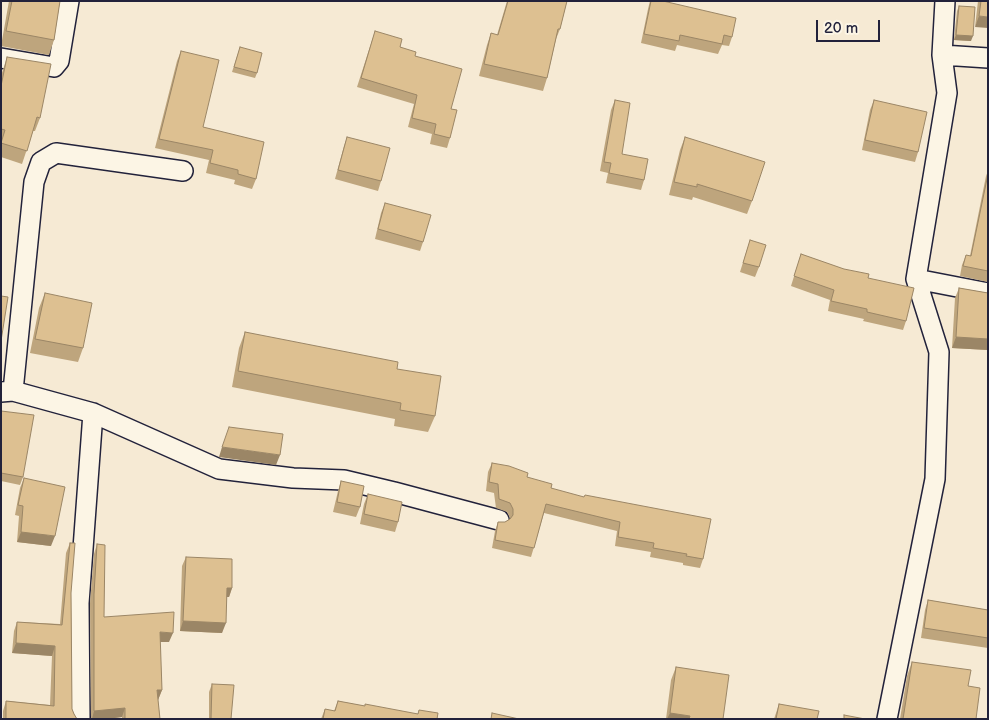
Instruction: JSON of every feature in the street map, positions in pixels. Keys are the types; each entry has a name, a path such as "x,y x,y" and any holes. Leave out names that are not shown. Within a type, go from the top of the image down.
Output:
{"street":[{"path":"1,58 54,67 59,61 68,1"},
{"path":"887,719 935,479 939,352 916,279 947,93 942,55 945,1"},
{"path":"942,55 988,58"},
{"path":"183,171 56,153 41,162 34,182 7,392 94,413 219,469 293,478 344,480 500,520"},
{"path":"916,279 988,293"},
{"path":"80,719 79,603 94,413"}],"building":[{"path":"12,1 60,1 54,40 6,31"},
{"path":"508,1 567,1 560,29 558,29 547,78 484,64 491,33 498,35"},
{"path":"651,1 663,1 736,18 732,37 724,35 722,44 680,35 679,41 644,34"},
{"path":"981,1 988,1 988,17 979,16"},
{"path":"959,6 975,7 973,36 956,35"},
{"path":"375,31 402,39 400,47 416,52 415,56 462,69 451,109 457,110 450,138 434,134 436,124 412,118 417,95 361,78"},
{"path":"240,47 262,53 257,73 234,67"},
{"path":"181,51 219,60 203,127 264,142 256,179 238,174 238,170 210,163 213,150 159,139"},
{"path":"7,57 51,64 40,118 37,117 27,151 1,143 5,130 1,129 1,86"},
{"path":"615,100 630,103 622,154 648,159 644,180 609,173 611,163 604,162"},
{"path":"874,100 927,112 918,152 865,140"},
{"path":"347,137 390,148 381,181 338,170"},
{"path":"685,137 765,162 752,201 697,184 697,187 674,182"},
{"path":"988,174 988,271 963,266 966,255 971,256"},
{"path":"385,203 431,215 423,242 378,229"},
{"path":"750,240 766,245 759,267 743,263"},
{"path":"801,254 844,269 869,274 868,278 914,288 906,321 867,312 867,309 831,301 834,290 794,276"},
{"path":"959,288 988,293 988,339 956,337"},
{"path":"45,293 92,303 83,348 35,339"},
{"path":"1,296 8,297 1,341"},
{"path":"245,332 398,362 397,369 441,376 435,416 400,410 401,403 238,371"},
{"path":"1,411 34,415 23,477 1,473"},
{"path":"229,427 283,434 280,455 222,447"},
{"path":"492,463 509,466 528,473 527,477 552,484 551,488 584,497 585,495 711,519 703,559 653,548 654,543 618,537 620,522 546,504 534,548 495,540 498,522 505,522 510,519 513,515 513,509 510,503 499,499 498,484 489,482"},
{"path":"24,478 65,487 55,536 21,532 23,506 18,505"},
{"path":"341,481 364,486 360,507 337,502"},
{"path":"368,494 402,502 398,522 364,514"},
{"path":"70,543 75,543 71,593 72,709 77,719 6,719 6,701 54,706 55,646 16,643 17,622 62,625"},
{"path":"97,544 105,545 104,617 174,612 173,633 160,632 162,690 157,690 160,719 125,719 125,708 94,711 94,594"},
{"path":"186,557 232,559 232,588 227,588 226,623 183,621"},
{"path":"928,600 988,610 988,638 924,628"},
{"path":"912,662 971,670 968,686 980,688 976,719 903,719"},
{"path":"676,667 729,675 723,719 689,719 690,716 670,713"},
{"path":"212,684 234,685 231,719 211,719"},
{"path":"338,701 418,714 419,710 438,713 437,719 323,719 325,709 335,711"},
{"path":"779,704 819,711 817,719 776,719"},
{"path":"492,713 519,719 491,719"},
{"path":"844,715 865,719 844,719"}]}
